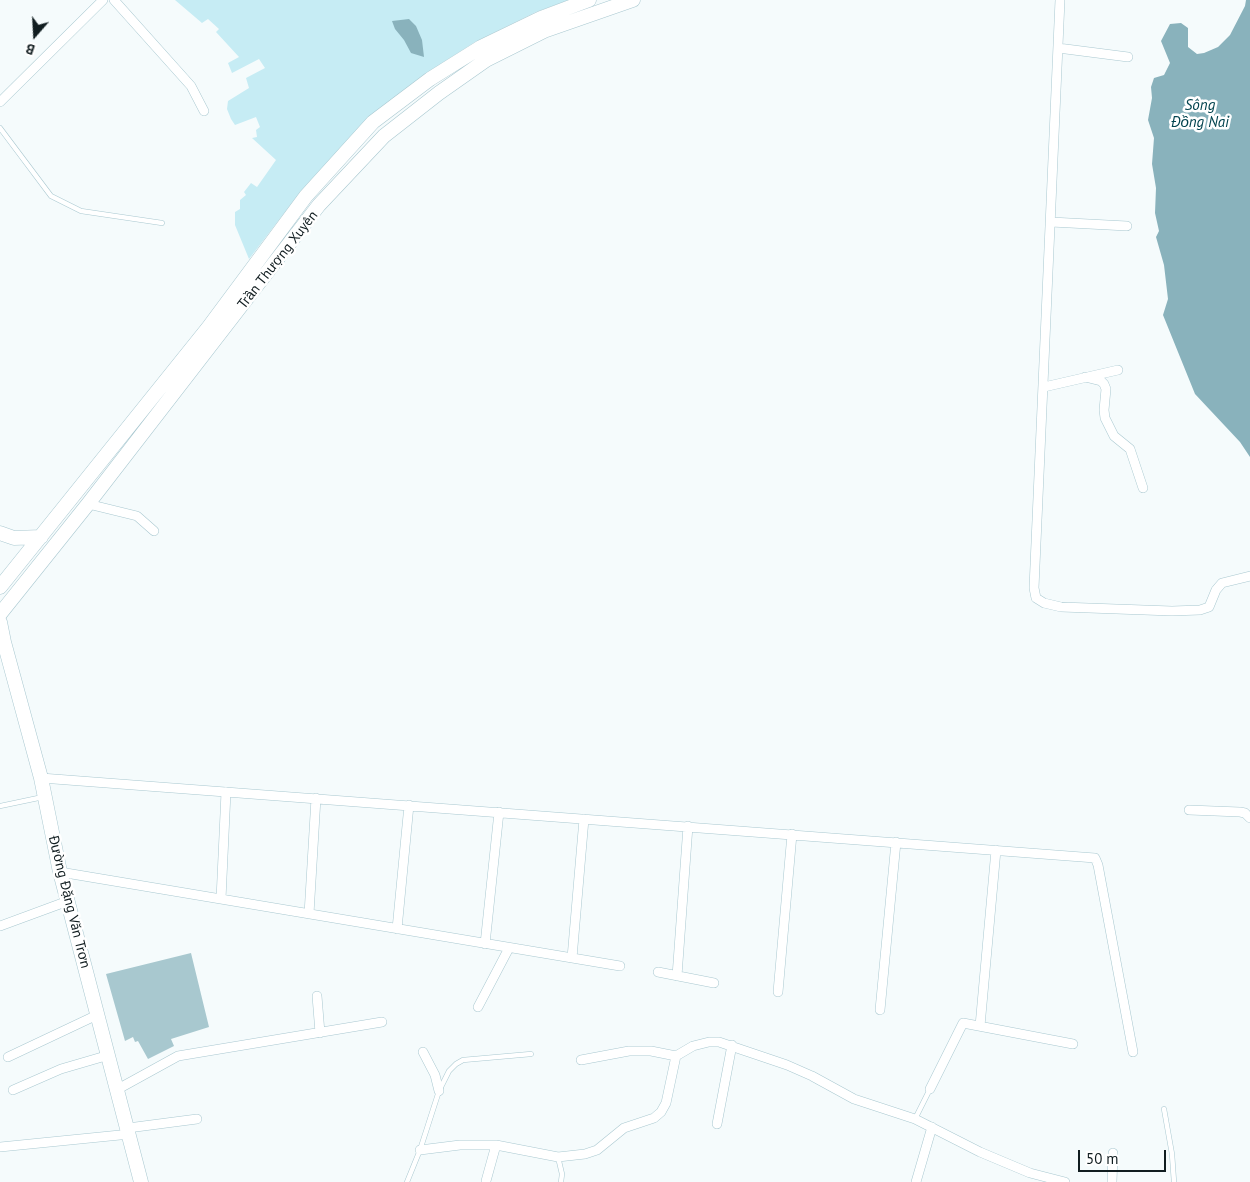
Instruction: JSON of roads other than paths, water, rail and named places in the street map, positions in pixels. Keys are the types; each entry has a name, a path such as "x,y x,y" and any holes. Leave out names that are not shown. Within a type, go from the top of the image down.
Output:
{"main road":[{"name":"Trần Thượng Xuyên","path":"0,587 208,328 306,196 373,122 430,79 481,46 541,18 589,0"},
{"name":"Trần Thượng Xuyên","path":"0,614 88,504 320,205 384,136 439,93 486,60 544,31 633,0"},
{"path":"0,533 14,538 41,537"},
{"name":"Đường Đặng Văn Trơn","path":"0,622 41,778 60,872 141,1182"}],"street":[{"path":"114,0 191,86 204,111"},
{"path":"1060,0 1034,588 1036,598 1044,603 1061,607 1172,611 1200,610 1209,607 1216,590 1222,583 1250,576"},
{"path":"0,102 97,2"},
{"path":"1058,48 1128,57"},
{"path":"1051,222 1127,226"},
{"path":"1044,387 1118,370"},
{"path":"1085,377 1101,381 1104,384 1106,389 1105,418 1114,436 1130,449 1143,488"},
{"path":"88,504 137,516 154,532"},
{"path":"41,778 1095,858 1133,1052"},
{"path":"221,899 226,792"},
{"path":"309,914 316,798"},
{"path":"397,929 409,805"},
{"path":"1189,810 1240,812 1245,813 1250,818"},
{"path":"486,944 499,812"},
{"path":"572,958 584,819"},
{"path":"677,976 688,826"},
{"path":"778,992 792,834"},
{"path":"880,1010 896,842"},
{"path":"980,1026 996,850"},
{"path":"60,872 620,966"},
{"path":"0,926 68,901"},
{"path":"478,1006 509,948"},
{"path":"658,972 714,983"},
{"path":"317,996 320,1033"},
{"path":"8,1057 97,1015"},
{"path":"118,1089 178,1056 382,1022"},
{"path":"930,1089 963,1024 1073,1044"},
{"path":"581,1060 629,1051 651,1051 676,1056 693,1046 709,1042 732,1045 787,1065 854,1099 915,1119 980,1152 1030,1174 1065,1182"},
{"path":"717,1124 732,1045"},
{"path":"423,1052 436,1075 439,1091"},
{"path":"13,1090 61,1069 108,1055"},
{"path":"420,1150 453,1146 496,1145 558,1157 585,1154 597,1150 624,1128 654,1118 661,1112 666,1103 676,1056"},
{"path":"0,1147 129,1131 197,1119"},
{"path":"916,1182 932,1127"},
{"path":"486,1181 496,1145"},
{"path":"1112,1182 1113,1152"}],"lane":[{"path":"0,128 51,196 81,211 162,223"},
{"path":"0,806 44,797"},
{"path":"407,1182 420,1150 439,1091 449,1071 463,1060 531,1054"},
{"path":"915,1119 930,1089"},
{"path":"1164,1109 1172,1154 1174,1182"},
{"path":"558,1157 562,1174 561,1182"}],"water":[{"name":"Sông Đồng Nai","path":"1246,0 1250,0 1250,457 1240,442 1195,394 1163,315 1168,299 1164,265 1156,237 1159,231 1155,213 1156,188 1152,164 1154,138 1148,120 1152,98 1151,87 1154,78 1164,75 1170,63 1161,41 1170,24 1181,23 1188,28 1188,47 1197,54 1204,53 1218,47 1230,35 1245,6"},
{"path":"409,19 416,26 422,40 424,57 411,53 395,29 392,21"}]}
